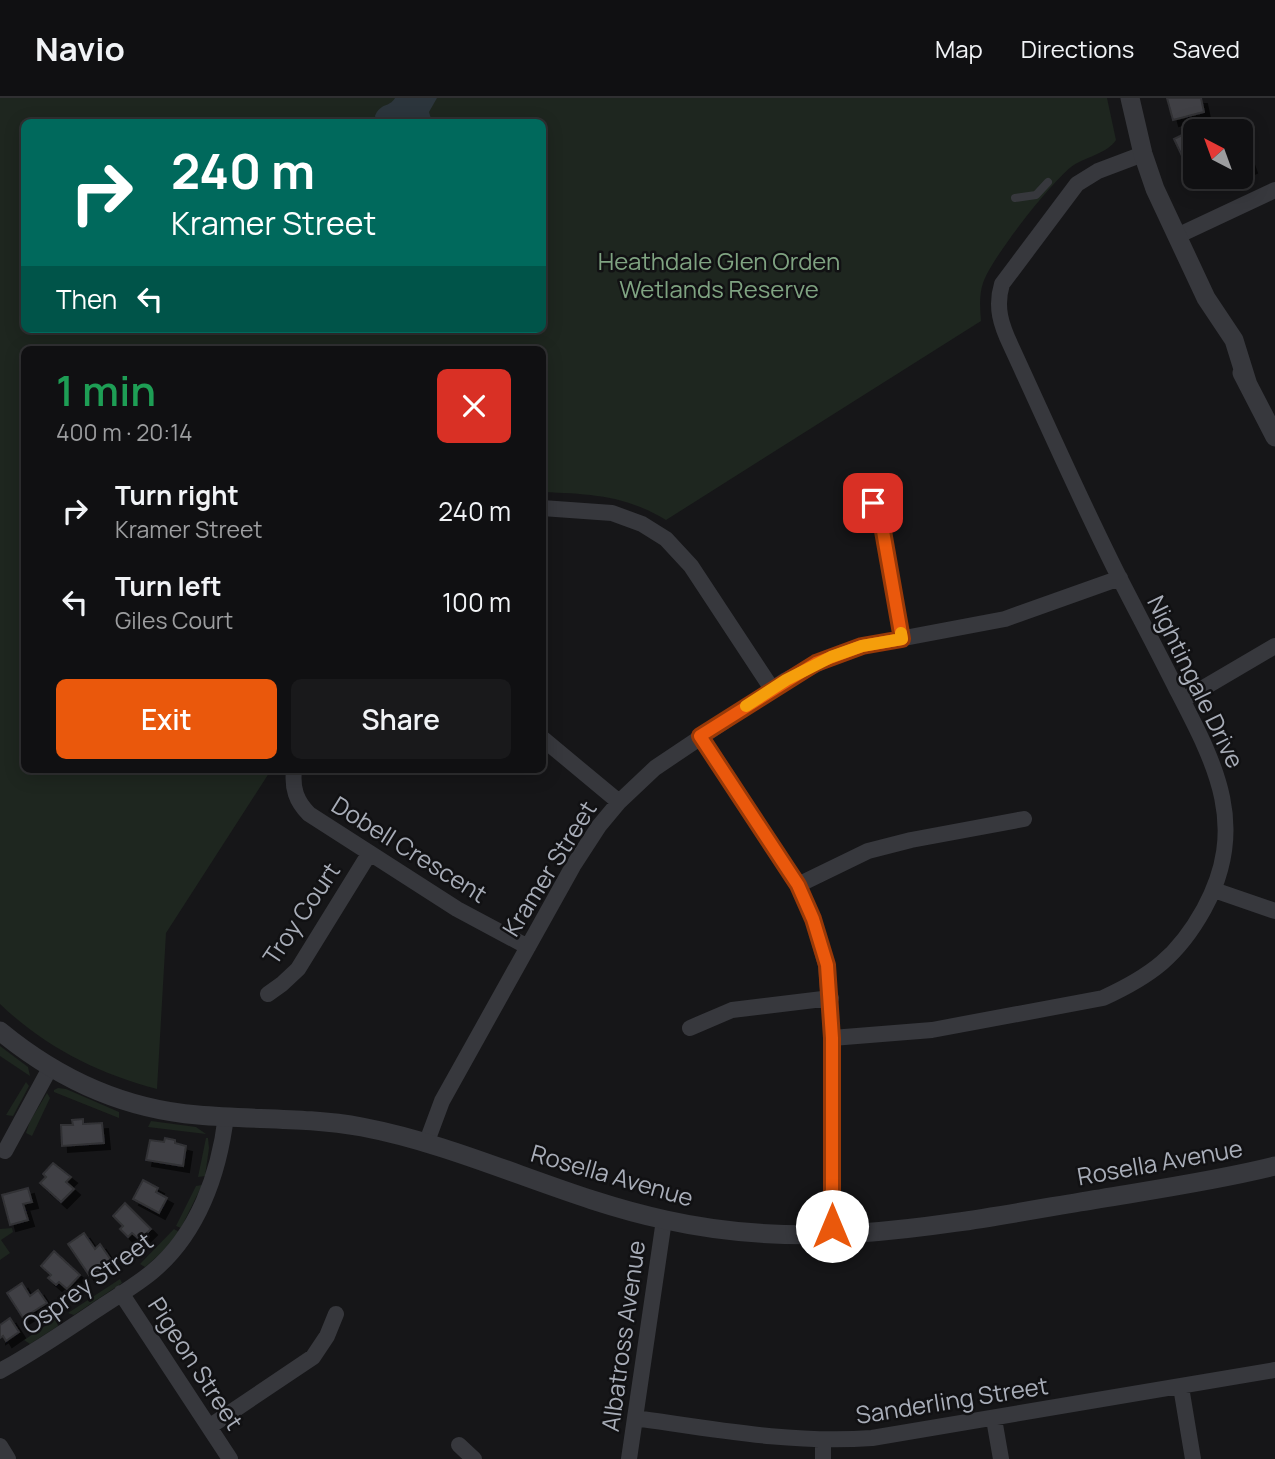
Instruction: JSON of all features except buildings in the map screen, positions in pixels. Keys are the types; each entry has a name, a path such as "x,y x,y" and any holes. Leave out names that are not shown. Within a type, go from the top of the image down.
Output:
{"street":[{"path":"1130,98 1143,154 1155,189 1206,298 1217,337 1231,355 1275,437"},
{"name":"Nightingale Drive","path":"832,1038 932,1030 1104,999 1130,986 1170,957 1189,936 1214,890 1227,829 1223,798 1214,764 1117,572 1010,346 998,313 1002,284 1006,277 1077,184 1098,171 1143,154"},
{"path":"1177,236 1275,190"},
{"path":"866,492 880,514 902,639"},
{"path":"546,508 612,513 642,524 666,539 691,566 772,689"},
{"name":"Kramer Street","path":"426,1144 442,1101 585,846 619,802 655,768 772,689 831,657 862,646 996,622 1023,614 1117,572"},
{"path":"1183,700 1275,646"},
{"path":"700,736 798,885 813,919 823,954 831,998 832,1236"},
{"path":"546,741 619,802"},
{"name":"Dobell Crescent","path":"294,773 294,790 302,806 317,820 457,909 528,947"},
{"path":"798,885 868,851 911,840 1024,819"},
{"name":"Troy Court","path":"268,994 298,969 369,854"},
{"path":"1214,890 1275,911"},
{"path":"690,1028 732,1010 831,998"},
{"name":"Rosella Avenue","path":"0,1031 50,1068 107,1095 141,1106 180,1114 316,1120 369,1129 426,1144 583,1198 664,1220 748,1232 832,1236 941,1225 1275,1166"},
{"path":"5,1151 50,1068"},
{"name":"Osprey Street","path":"0,1371 154,1271 184,1238 206,1197 214,1172 223,1137 219,1116"},
{"name":"Albatross Avenue","path":"629,1459 664,1220"},
{"name":"Pigeon Street","path":"121,1293 230,1459"},
{"path":"209,1427 313,1357 327,1336 336,1314"},
{"name":"Osprey Street","path":"0,1377 25,1357"},
{"name":"Sanderling Street","path":"635,1418 823,1441 905,1434 1275,1370"},
{"path":"1181,1387 1193,1459"},
{"path":"994,1419 1001,1459"},
{"path":"822,1459 823,1441"},
{"path":"459,1445 474,1459"},
{"path":"0,1446 8,1459"}],"lane":[{"path":"1015,198 1036,195 1048,182"}],"green space":[{"name":"Heathdale Glen Orden Wetlands Reserve","path":"0,98 1107,98 1116,140 1107,149 1071,167 1022,222 997,256 983,283 980,297 981,321 666,520 636,505 606,497 546,492 546,346 21,346 21,773 269,773 166,933 157,1089 113,1075 73,1057 17,1019 0,1004"},
{"path":"0,1046 28,1067 30,1076 0,1056"},
{"path":"26,1082 29,1086 13,1116 6,1115"},
{"path":"58,1088 119,1112 119,1118 54,1092"},
{"path":"47,1093 50,1098 32,1136 26,1133 30,1121"},
{"path":"151,1121 196,1127 206,1134 148,1127"},
{"path":"206,1138 209,1148 205,1176 198,1177"},
{"path":"202,1185 181,1228 176,1226 196,1186"},
{"path":"12,1228 13,1232 1,1240 10,1253 0,1260 0,1229"},
{"path":"174,1229 179,1232 162,1252 145,1267 140,1264"},
{"path":"120,1279 122,1283 74,1315 68,1313"},
{"path":"56,1319 58,1326 30,1344 24,1340"}],"shaded area":[{"path":"395,98 437,98 429,112 431,119 376,119 377,112"}],"slow traffic":[{"path":"746,706 816,663 862,646 902,639 901,633"}],"route":[{"path":"832,1226 832,1038 827,965 813,919 798,885 700,736 816,663 862,646 902,639 880,514 873,503"}]}
